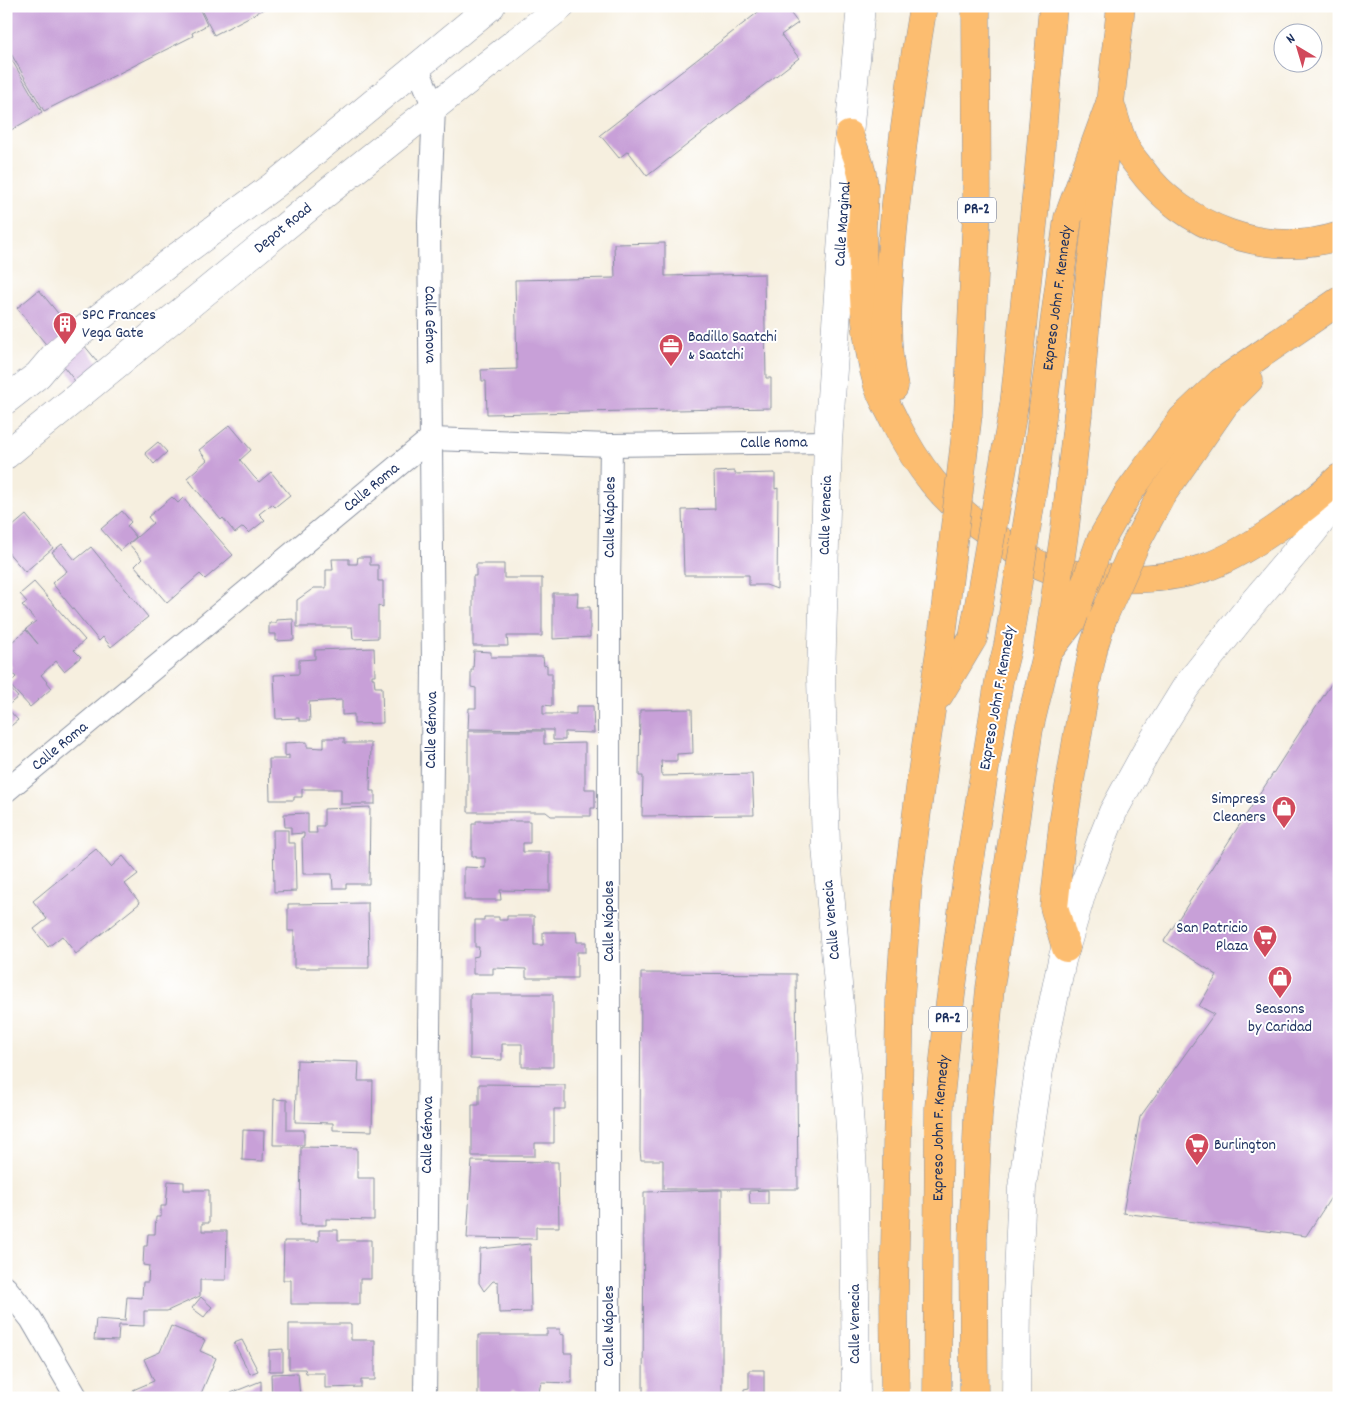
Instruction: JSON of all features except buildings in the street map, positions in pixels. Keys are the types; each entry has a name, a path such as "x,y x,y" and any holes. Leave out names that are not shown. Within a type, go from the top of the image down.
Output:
{"highway":[{"path":"908,449 892,381 889,352 888,300 896,202 923,6"},
{"name":"PR-2","path":"895,1398 895,1228 900,1001 908,883 942,637 968,414 977,208 976,6"},
{"path":"932,707 973,638 1014,404 1039,168 1053,6"},
{"name":"Expreso John F. Kennedy","path":"937,1398 939,1107 949,1010 963,905 999,681 1008,645 1036,471 1068,218 1110,103 1121,6"},
{"path":"1110,103 1125,147 1152,185 1189,215 1231,235 1277,244 1324,241 1339,236"},
{"path":"974,1398 973,1238 978,1116 990,988 1029,730 1047,654 1065,528 1078,414 1089,284 1110,103"},
{"path":"849,135 864,180 862,220 866,324 871,360 879,390 908,449 925,473 946,498 975,523 1046,568 1073,575 1126,580 1158,578 1203,568 1230,557 1276,528 1339,478"},
{"path":"1047,654 1072,621 1100,542 1127,495 1182,419 1221,382 1339,301"},
{"path":"1066,948 1054,907 1063,824 1086,684 1102,620 1136,543 1161,496 1225,404 1315,316"}],"street":[{"path":"6,400 38,375 55,355 76,336 170,262 273,186 491,6"},
{"name":"Depot Road","path":"6,455 323,196 561,6"},
{"name":"Calle Marginal","path":"828,442 849,135 861,6"},
{"name":"Calle Génova","path":"417,66 434,108 429,222 433,667 425,1398"},
{"name":"Calle Roma","path":"6,791 430,439 611,445 828,442"},
{"name":"Calle Venecia","path":"828,442 822,594 822,707 826,846 854,1185 856,1398"},
{"name":"Calle Nápoles","path":"609,1398 609,585 611,445"},
{"path":"1016,1398 1017,1297 1022,1188 1039,1070 1066,948 1085,882 1113,812 1146,752 1186,687 1251,604 1312,533 1339,498"},
{"path":"6,1288 31,1319 77,1398"}],"place":[{"name":"SPC Frances Vega Gate","path":"65,345"},
{"name":"Badillo Saatchi & Saatchi","path":"671,367"},
{"name":"Simpress Cleaners","path":"1284,829"},
{"name":"San Patricio Plaza","path":"1265,958"},
{"name":"Seasons by Caridad","path":"1280,999"},
{"name":"Burlington","path":"1197,1166"}]}
